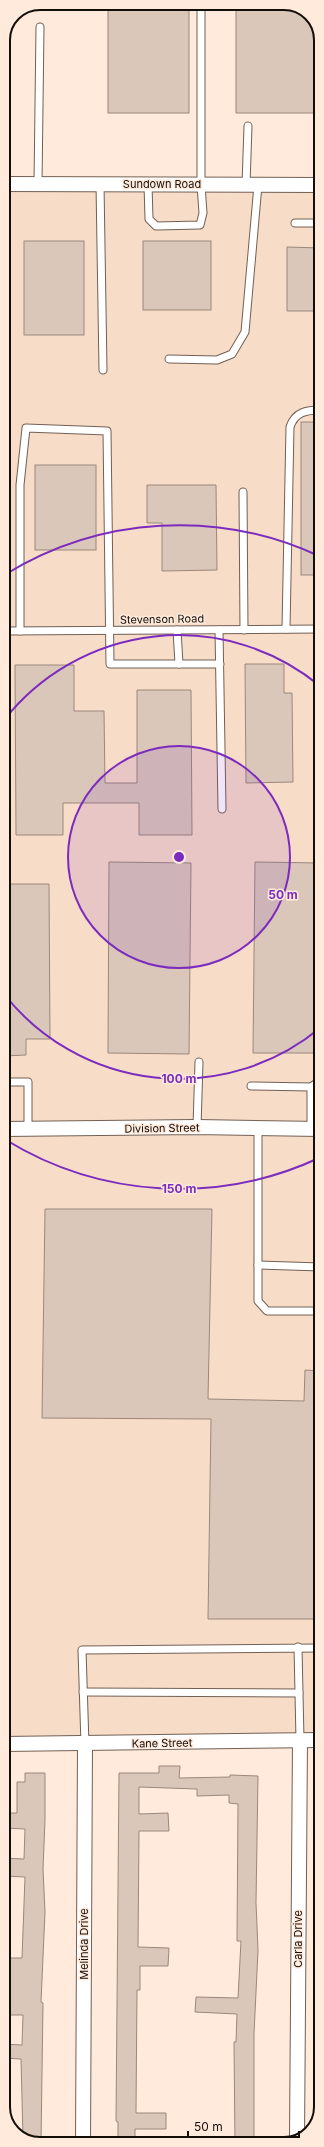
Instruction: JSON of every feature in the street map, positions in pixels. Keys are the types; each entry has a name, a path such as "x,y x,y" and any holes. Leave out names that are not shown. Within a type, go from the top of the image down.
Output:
{"street":[{"name":"Sundown Road","path":"10,184 314,185"},
{"name":"Division Street","path":"10,1129 196,1127 314,1129"},
{"name":"Carla Drive","path":"297,2134 300,1740"},
{"name":"Kane Street","path":"10,1744 85,1745 314,1740"},
{"name":"Melinda Drive","path":"83,2137 85,1745"}],"lane":[{"path":"148,184 149,219 156,226 200,226 204,213 201,185 201,10"},
{"path":"38,184 40,27"},
{"path":"169,359 217,360 232,354 245,332 252,185 248,126"},
{"path":"100,184 102,370"},
{"path":"296,223 314,223"},
{"path":"286,629 290,427 292,422 302,412 314,411"},
{"path":"20,631 20,485 26,428 107,431 110,664 220,664"},
{"path":"243,492 244,630"},
{"name":"Stevenson Road","path":"10,632 314,629"},
{"path":"178,630 179,664"},
{"path":"219,630 222,809"},
{"path":"196,1127 199,1062"},
{"path":"10,1082 28,1082 28,1129"},
{"path":"251,1086 311,1087 314,1085"},
{"path":"311,1087 314,1112"},
{"path":"258,1127 258,1301 268,1311 314,1311"},
{"path":"258,1265 314,1267"},
{"path":"298,1647 300,1740"},
{"path":"85,1745 82,1650 314,1648"},
{"path":"84,1692 299,1693"}],"shaded area":[{"path":"10,187 314,188 314,1741 10,1739"}],"building":[{"path":"108,10 189,10 189,113 108,113"},
{"path":"236,10 286,10 297,13 308,22 314,36 314,113 236,113"},
{"path":"24,241 84,241 84,335 24,335"},
{"path":"143,241 211,241 211,310 143,310"},
{"path":"287,247 314,248 314,311 287,311"},
{"path":"301,422 314,422 314,575 301,575"},
{"path":"35,465 96,465 96,550 35,550"},
{"path":"147,485 216,485 217,570 162,571 162,523 147,523"},
{"path":"245,664 284,664 284,693 292,693 293,782 246,783"},
{"path":"15,665 74,665 74,711 104,711 105,783 137,783 137,690 191,690 192,835 139,835 139,803 63,803 63,835 16,835"},
{"path":"109,862 191,863 189,1054 108,1053"},
{"path":"255,862 314,863 314,1053 253,1053"},
{"path":"10,884 49,884 50,1039 26,1039 26,1055 10,1056"},
{"path":"45,1209 212,1209 208,1399 304,1401 305,1370 314,1371 314,1619 208,1619 211,1419 42,1418"},
{"path":"159,1766 180,1766 179,1778 230,1777 230,1775 258,1776 256,1903 258,1950 254,2034 254,2137 235,2137 234,2042 236,2042 237,2014 195,2012 196,1997 238,1998 241,1941 237,1941 238,1804 229,1803 229,1795 197,1796 197,1789 139,1787 139,1814 168,1813 169,1831 139,1831 138,1947 169,1948 168,1966 140,1966 140,1990 137,1990 136,2113 166,2113 166,2129 135,2129 135,2137 118,2137 118,2122 116,2121 119,1773 159,1773"},
{"path":"25,1773 45,1773 43,1869 45,1912 41,2002 43,2003 41,2137 29,2135 23,2131 21,2059 10,2058 10,2044 22,2045 23,2015 10,2015 10,1958 22,1958 25,1877 10,1876 10,1858 24,1859 25,1829 10,1828 10,1813 17,1813 17,1782 25,1782"}]}
